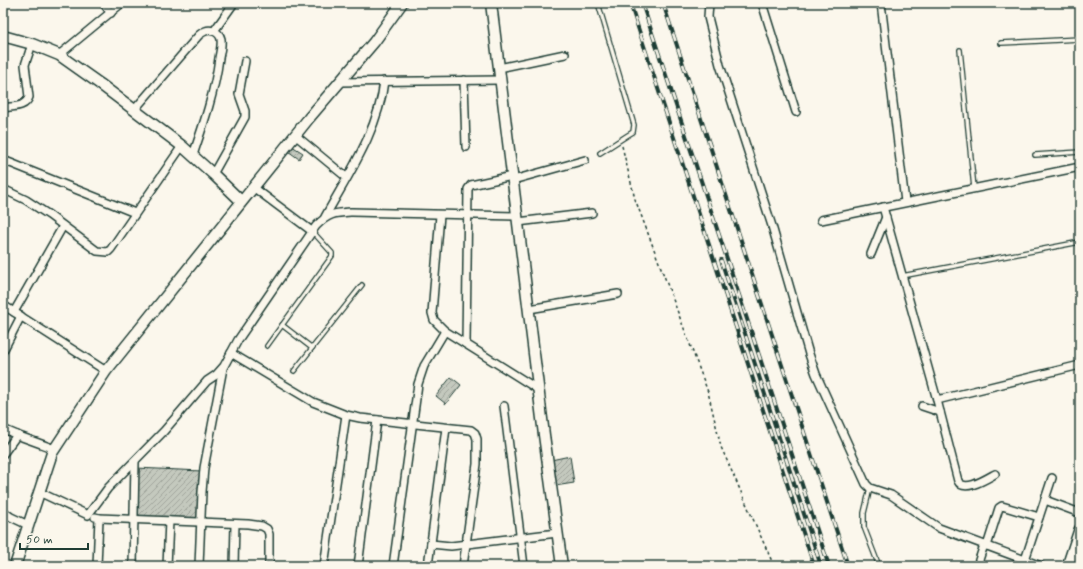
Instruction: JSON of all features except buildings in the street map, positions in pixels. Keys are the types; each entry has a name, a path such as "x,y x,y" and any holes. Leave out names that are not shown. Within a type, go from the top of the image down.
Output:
{"main road":[{"path":"1068,566 1080,530"}],"street":[{"path":"104,3 111,13"},
{"path":"59,55 122,3"},
{"path":"214,31 234,3"},
{"path":"15,566 54,449 106,371 241,201 374,42 402,3"},
{"path":"491,3 517,219 562,566"},
{"path":"709,3 708,17 720,65 774,234 816,374 866,484 870,488 891,495 939,528 1041,566"},
{"path":"762,3 796,112"},
{"path":"881,3 905,202"},
{"path":"135,109 199,35 204,31 209,30 218,34 221,39 217,73 207,115 193,155"},
{"path":"3,36 32,44 59,55 135,109 182,146 214,174 241,201"},
{"path":"3,108 24,105 27,102 29,97 25,65 32,44"},
{"path":"499,68 564,54"},
{"path":"214,174 245,117 239,94 245,61"},
{"path":"464,80 466,147"},
{"path":"339,82 500,80"},
{"path":"199,566 204,468 223,368 238,340 262,303 325,217 361,151 381,105 384,82"},
{"path":"295,135 346,177"},
{"path":"3,189 26,200 97,251 108,252 182,146"},
{"path":"3,160 135,213"},
{"path":"466,344 468,189 471,185 512,178 585,160"},
{"path":"821,220 1080,167"},
{"path":"253,187 313,232"},
{"path":"883,207 959,484 969,486 995,474"},
{"path":"325,217 337,213 352,212 517,219 592,213"},
{"path":"440,215 432,313 434,320 446,331 539,390"},
{"path":"871,254 886,217"},
{"path":"14,312 64,226"},
{"path":"529,309 618,294"},
{"path":"3,305 106,371"},
{"path":"3,351 21,316"},
{"path":"393,566 418,384 424,366 446,331"},
{"path":"231,353 313,402 346,415 377,420 471,430 475,433 477,439 477,464 464,566"},
{"path":"937,400 1080,365"},
{"path":"88,515 108,488 164,431 207,381 223,368"},
{"path":"504,406 524,566"},
{"path":"922,406 940,412"},
{"path":"324,566 346,415"},
{"path":"358,566 377,420"},
{"path":"428,566 446,428"},
{"path":"3,429 54,449"},
{"path":"3,454 17,435"},
{"path":"133,566 135,462"},
{"path":"1025,560 1052,478"},
{"path":"39,492 88,515 99,518 255,525 267,529 269,534 269,566"},
{"path":"1045,500 1080,513"},
{"path":"977,566 999,508 1005,506 1040,517"},
{"path":"3,511 11,517 28,525"},
{"path":"97,566 99,518"},
{"path":"167,566 169,521"},
{"path":"234,566 235,524"},
{"path":"431,544 444,546 466,545 557,533"}],"lane":[{"path":"598,3 634,125 633,132 600,153"},
{"path":"1001,43 1080,39"},
{"path":"960,50 974,188"},
{"path":"1035,155 1080,152"},
{"path":"267,346 332,256 330,249 313,232"},
{"path":"902,276 1080,242"},
{"path":"294,371 362,285"},
{"path":"282,325 312,348"},
{"path":"870,488 863,521 879,566"}],"path":[{"path":"621,141 626,156 635,199 708,392 721,447 774,566"}],"railway":[{"path":"630,3 814,566"},
{"path":"642,3 829,566"},
{"path":"663,3 848,566"},
{"path":"721,260 821,566"}]}
